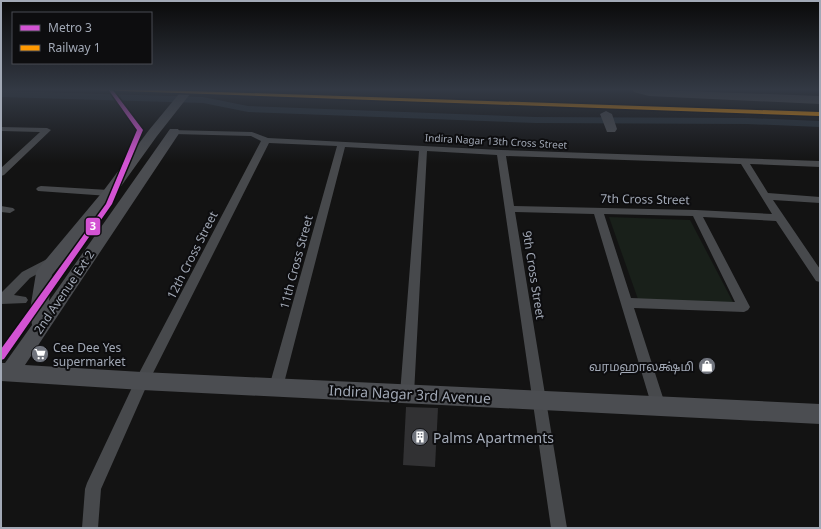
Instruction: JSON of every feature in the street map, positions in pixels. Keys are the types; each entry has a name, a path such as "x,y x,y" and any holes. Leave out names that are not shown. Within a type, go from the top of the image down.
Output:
{"street":[{"path":"41,327 38,310 44,273 109,192 153,132 170,114"},
{"path":"606,114 611,129"},
{"path":"1,130 47,130 1,173"},
{"path":"153,132 174,132"},
{"name":"Indira Nagar 13th Cross Street","path":"174,132 252,134 259,135 266,140 502,153 744,160 820,164"},
{"name":"2nd Avenue Ext 2","path":"5,372 41,327 174,132"},
{"name":"12th Cross Street","path":"90,528 93,489 142,381 266,140"},
{"name":"11th Cross Street","path":"276,387 342,144"},
{"path":"407,394 423,149"},
{"name":"9th Cross Street","path":"502,153 541,401 559,528"},
{"path":"744,160 779,218 820,278"},
{"path":"41,189 109,192"},
{"path":"765,196 820,200"},
{"name":"7th Cross Street","path":"510,209 696,213 779,218"},
{"path":"598,212 659,406"},
{"path":"626,303 744,307 696,213"},
{"path":"2,299 26,275 56,258"},
{"path":"2,299 22,300"},
{"name":"Indira Nagar 3rd Avenue","path":"5,372 142,381 820,414"}],"shaded area":[{"path":"609,217 690,220 735,306 639,302"}],"building":[{"name":"Palms Apartments","path":"406,407 438,408 435,467 403,465"}],"waterway":[{"path":"371,114 536,120 747,121 820,124"}],"metro line":[{"name":"3","path":"1,356 109,204 140,130 128,114"}],"rail line":[{"name":"1","path":"811,114 820,114"}],"place":[{"name":"Cee Dee Yes supermarket","path":"40,354"},
{"name":"வரமஹாலக்ஷ்மி","path":"707,366"},
{"name":"Palms Apartments","path":"420,437"}]}
